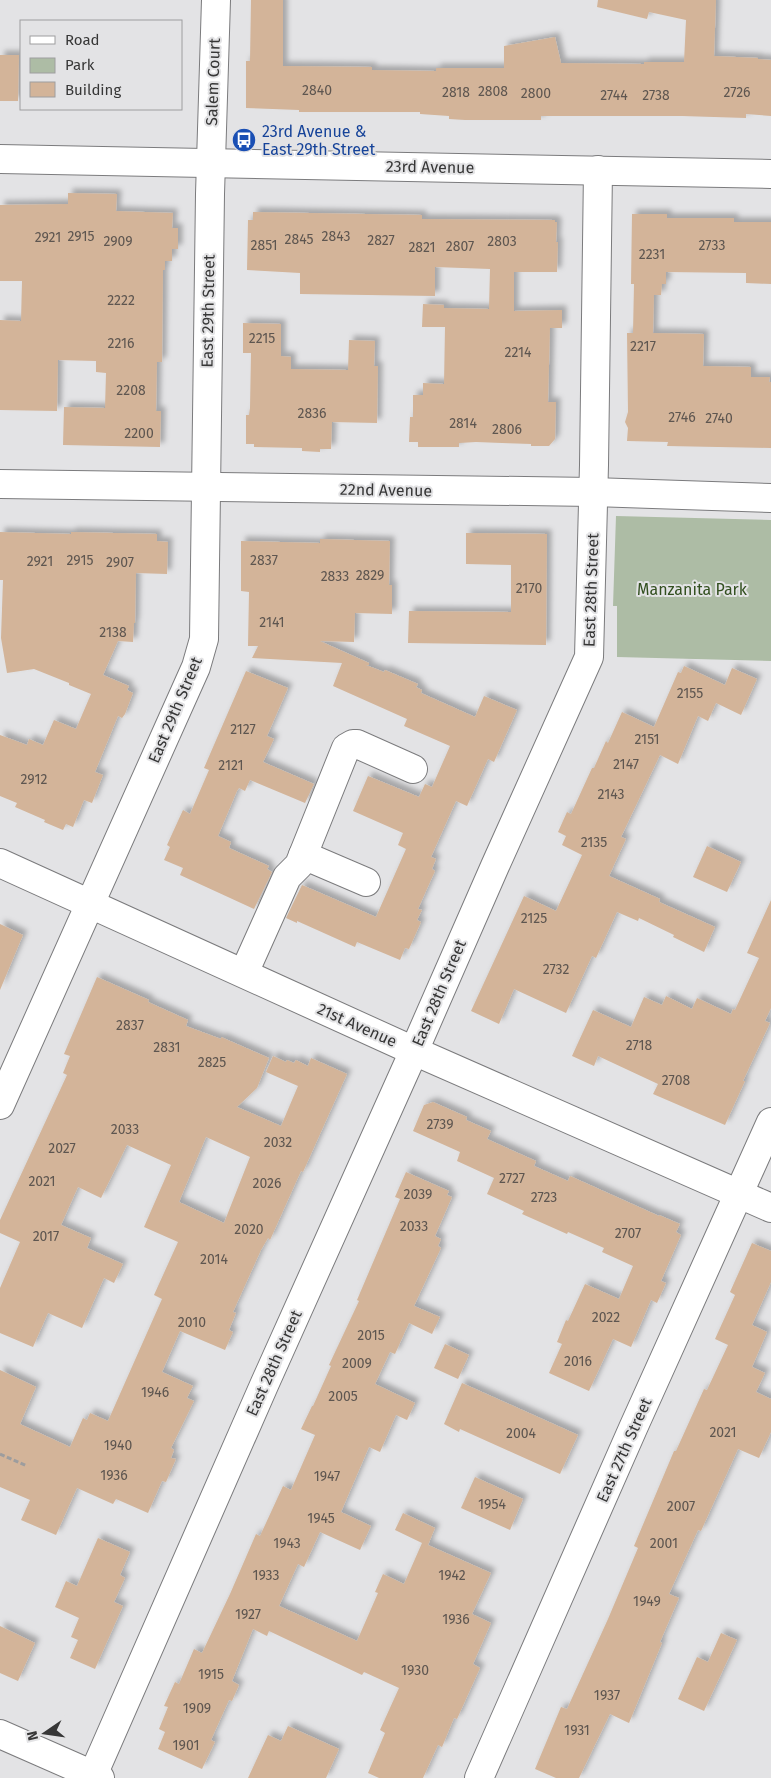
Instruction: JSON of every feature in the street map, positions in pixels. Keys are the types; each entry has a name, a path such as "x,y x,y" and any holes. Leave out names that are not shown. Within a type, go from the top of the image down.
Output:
{"street":[{"name":"Salem Court","path":"211,164 216,0"},
{"name":"23rd Avenue","path":"0,159 771,174"},
{"name":"East 29th Street","path":"0,1105 196,667 204,639 211,164"},
{"name":"East 28th Street","path":"96,1777 261,1392 589,657 598,170"},
{"name":"22nd Avenue","path":"0,484 593,492 771,498"},
{"path":"244,973 287,877 299,865 346,748 357,744 413,769"},
{"path":"303,855 366,882"},
{"name":"21st Avenue","path":"0,864 90,903 414,1051 771,1208"},
{"name":"East 27th Street","path":"479,1778 634,1426 771,1122"},
{"path":"0,1734 96,1777"}],"path":[{"path":"0,1454 27,1466"}],"green space":[{"name":"Manzanita Park","path":"616,516 771,520 771,661 617,657 617,606 613,606"}],"building":[{"path":"251,0 283,0 283,66 372,67 372,70 436,71 436,68 504,68 504,46 555,37 561,63 644,64 644,62 684,62 686,20 649,12 647,19 597,7 598,0 716,0 714,56 771,60 771,116 746,114 746,118 541,116 541,120 465,120 449,119 449,116 420,114 420,112 299,112 299,110 246,108 246,61 250,61"},
{"path":"0,55 19,55 18,101 0,101"},
{"path":"68,193 117,194 116,211 173,213 172,228 178,228 178,249 172,249 172,261 165,261 165,270 163,270 162,362 157,362 156,411 161,411 160,447 63,445 64,407 105,408 106,373 96,372 96,361 58,360 57,411 0,410 0,320 21,321 22,281 0,281 0,205 68,204"},
{"path":"253,212 422,215 422,219 555,220 557,222 556,242 558,242 557,272 514,272 514,311 562,310 562,328 550,328 548,402 556,402 555,439 549,446 476,442 459,443 459,447 418,447 418,442 409,442 410,417 413,417 413,395 423,395 423,383 444,384 445,327 422,327 423,304 444,305 444,308 489,309 490,269 435,267 435,296 300,294 300,273 247,270 248,220 253,220"},
{"path":"632,214 667,214 667,218 734,218 734,222 771,222 771,284 746,283 746,273 666,272 666,284 662,284 661,295 654,295 653,333 704,334 703,366 751,367 751,377 770,377 771,448 667,446 668,442 627,441 628,428 625,422 628,412 627,333 633,333 634,284 631,284"},
{"path":"243,323 281,324 281,356 291,357 291,369 348,370 349,340 375,341 374,366 378,366 377,423 332,422 331,449 320,449 320,452 302,451 302,448 254,447 254,444 246,444 246,415 249,415 250,408 251,353 243,353"},
{"path":"0,532 157,534 157,541 168,542 167,574 136,573 133,642 118,641 103,675 129,686 127,690 133,693 125,714 122,718 118,716 95,772 103,775 92,803 84,800 73,827 66,824 63,830 15,807 17,803 0,796 0,735 27,745 29,739 43,745 54,720 76,729 91,694 34,669 7,673 1,638 3,580 0,580"},
{"path":"466,533 547,534 546,645 408,643 409,611 511,612 511,565 466,564"},
{"path":"320,539 390,541 389,585 392,585 392,614 355,613 354,642 320,641 369,663 369,665 366,665 384,672 385,670 418,684 416,687 422,690 421,693 475,717 484,696 517,710 494,762 488,759 467,806 456,801 431,857 436,859 432,869 435,871 418,909 422,910 417,920 421,922 409,949 405,948 400,960 357,942 355,947 286,918 302,885 376,917 406,849 398,845 403,833 353,811 368,776 419,797 425,784 432,787 450,746 404,726 407,719 333,686 342,663 252,658 258,646 248,646 249,592 241,591 241,541 320,543"},
{"path":"684,666 725,685 732,668 757,679 741,715 716,703 708,721 698,716 678,764 660,755 621,837 626,839 609,876 660,899 659,902 715,927 704,952 639,918 638,921 617,912 596,958 592,956 566,1013 514,989 499,1024 471,1011 524,896 556,911 582,855 562,845 566,836 558,832 567,812 571,814 592,768 594,768 606,741 608,743 622,712 654,727 678,672 681,673"},
{"path":"246,671 288,688 267,736 274,739 263,762 314,784 305,803 250,780 245,791 239,788 237,791 218,836 231,842 229,848 269,866 267,869 272,872 254,909 180,875 183,868 164,860 170,847 167,845 183,810 190,814 209,770 204,768"},
{"path":"707,846 741,862 727,892 693,877"},
{"path":"771,900 771,1008 765,1021 770,1023 725,1125 653,1094 658,1084 598,1056 594,1066 572,1056 593,1010 631,1027 644,997 662,1005 666,996 692,1009 697,998 731,1014 733,1009 735,1010 759,958 747,953"},
{"path":"0,924 23,935 0,990"},
{"path":"97,977 188,1020 186,1026 221,1039 221,1037 269,1058 257,1088 237,1107 281,1126 298,1086 266,1072 273,1056 286,1062 287,1060 294,1063 296,1060 308,1066 311,1058 347,1074 303,1172 301,1171 270,1240 268,1238 261,1250 233,1312 236,1313 229,1330 233,1332 225,1350 180,1331 162,1372 193,1386 187,1398 194,1401 171,1448 174,1450 171,1458 176,1459 166,1482 162,1481 148,1513 116,1499 113,1504 77,1488 56,1535 21,1520 30,1500 0,1487 0,1370 36,1387 20,1424 22,1425 70,1447 83,1418 87,1420 90,1413 108,1421 162,1299 154,1295 178,1242 144,1227 171,1165 127,1145 101,1198 78,1187 61,1225 91,1238 87,1248 123,1264 114,1283 104,1278 82,1328 48,1313 33,1347 0,1333 0,1288 20,1242 0,1233 0,1220 67,1075 63,1073 70,1056 64,1054","holes":["206,1137 250,1157 224,1223 179,1202"]},
{"path":"433,1102 467,1117 466,1120 491,1131 487,1139 536,1161 534,1166 568,1181 570,1176 680,1224 676,1232 681,1235 661,1281 666,1283 657,1303 651,1300 631,1347 613,1339 589,1391 549,1373 562,1344 557,1342 585,1284 619,1299 633,1266 602,1252 604,1248 522,1214 524,1211 487,1194 494,1178 457,1161 460,1152 413,1131 424,1105"},
{"path":"406,1172 449,1191 447,1195 452,1197 435,1236 441,1239 438,1246 441,1248 414,1306 440,1317 432,1334 409,1323 395,1354 390,1352 375,1384 415,1403 407,1420 396,1415 380,1452 369,1447 341,1512 371,1526 360,1550 320,1532 304,1567 298,1564 279,1606 357,1641 378,1593 375,1592 383,1574 404,1584 422,1543 395,1530 403,1513 435,1528 428,1545 491,1573 472,1614 491,1623 473,1664 480,1668 457,1719 454,1718 442,1747 438,1745 423,1778 379,1778 368,1773 385,1733 380,1730 399,1688 364,1672 362,1675 269,1631 267,1636 253,1629 232,1681 239,1685 232,1701 229,1700 211,1740 215,1742 202,1769 158,1749 165,1732 159,1729 168,1707 164,1706 175,1682 179,1684 194,1649 202,1653 256,1534 260,1536 283,1486 291,1490 315,1435 301,1429 359,1301 357,1300 400,1199 395,1197"},
{"path":"752,1243 771,1251 771,1282 752,1325 767,1332 752,1367 765,1373 756,1392 771,1399 771,1432 759,1458 738,1449 701,1531 698,1530 669,1594 679,1598 629,1723 610,1714 579,1778 556,1778 535,1769 561,1707 567,1709 608,1619 638,1548 634,1546 674,1451 676,1451 704,1389 707,1390 728,1345 715,1339 735,1295 730,1292"},
{"path":"445,1344 469,1355 458,1379 434,1368"},
{"path":"462,1383 578,1435 560,1474 460,1429 459,1432 444,1424"},
{"path":"475,1477 523,1499 510,1530 461,1508"},
{"path":"98,1538 130,1552 120,1575 125,1578 114,1602 123,1606 95,1669 70,1658 78,1640 71,1637 79,1618 55,1607 66,1581 77,1586"},
{"path":"0,1626 35,1643 18,1681 0,1673"},
{"path":"721,1633 737,1640 704,1711 678,1699 697,1657 708,1662"},
{"path":"288,1726 339,1749 326,1778 248,1778 268,1735 281,1741"}],"place":[{"name":"23rd Avenue & East 29th Street","path":"244,140"}]}
